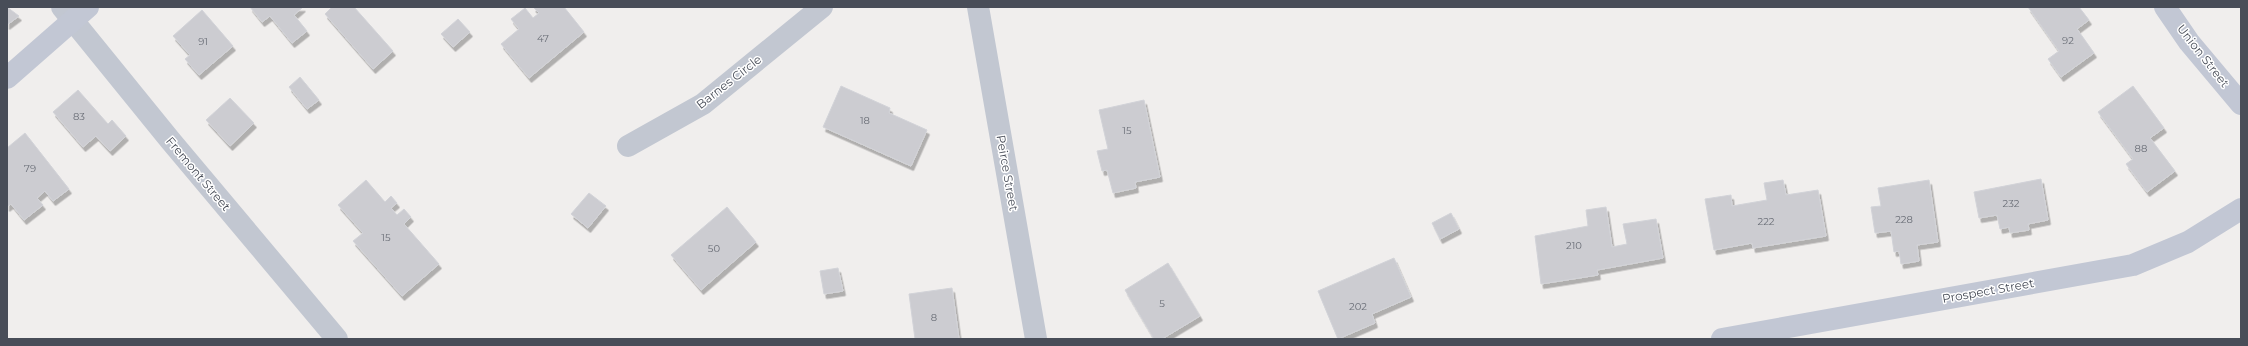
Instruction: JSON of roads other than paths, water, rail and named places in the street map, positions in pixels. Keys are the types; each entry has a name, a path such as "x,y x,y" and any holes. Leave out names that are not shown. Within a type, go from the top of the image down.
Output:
{"main road":[{"name":"Union Street","path":"2166,7 2189,42 2241,104"},
{"path":"7,78 74,11"},
{"name":"Prospect Street","path":"1722,339 2133,265 2188,242 2241,208"}],"street":[{"name":"Barnes Circle","path":"628,146 703,104 822,7"},
{"name":"Peirce Street","path":"978,7 1036,339"},
{"name":"Fremont Street","path":"74,11 175,146 337,339"}]}
